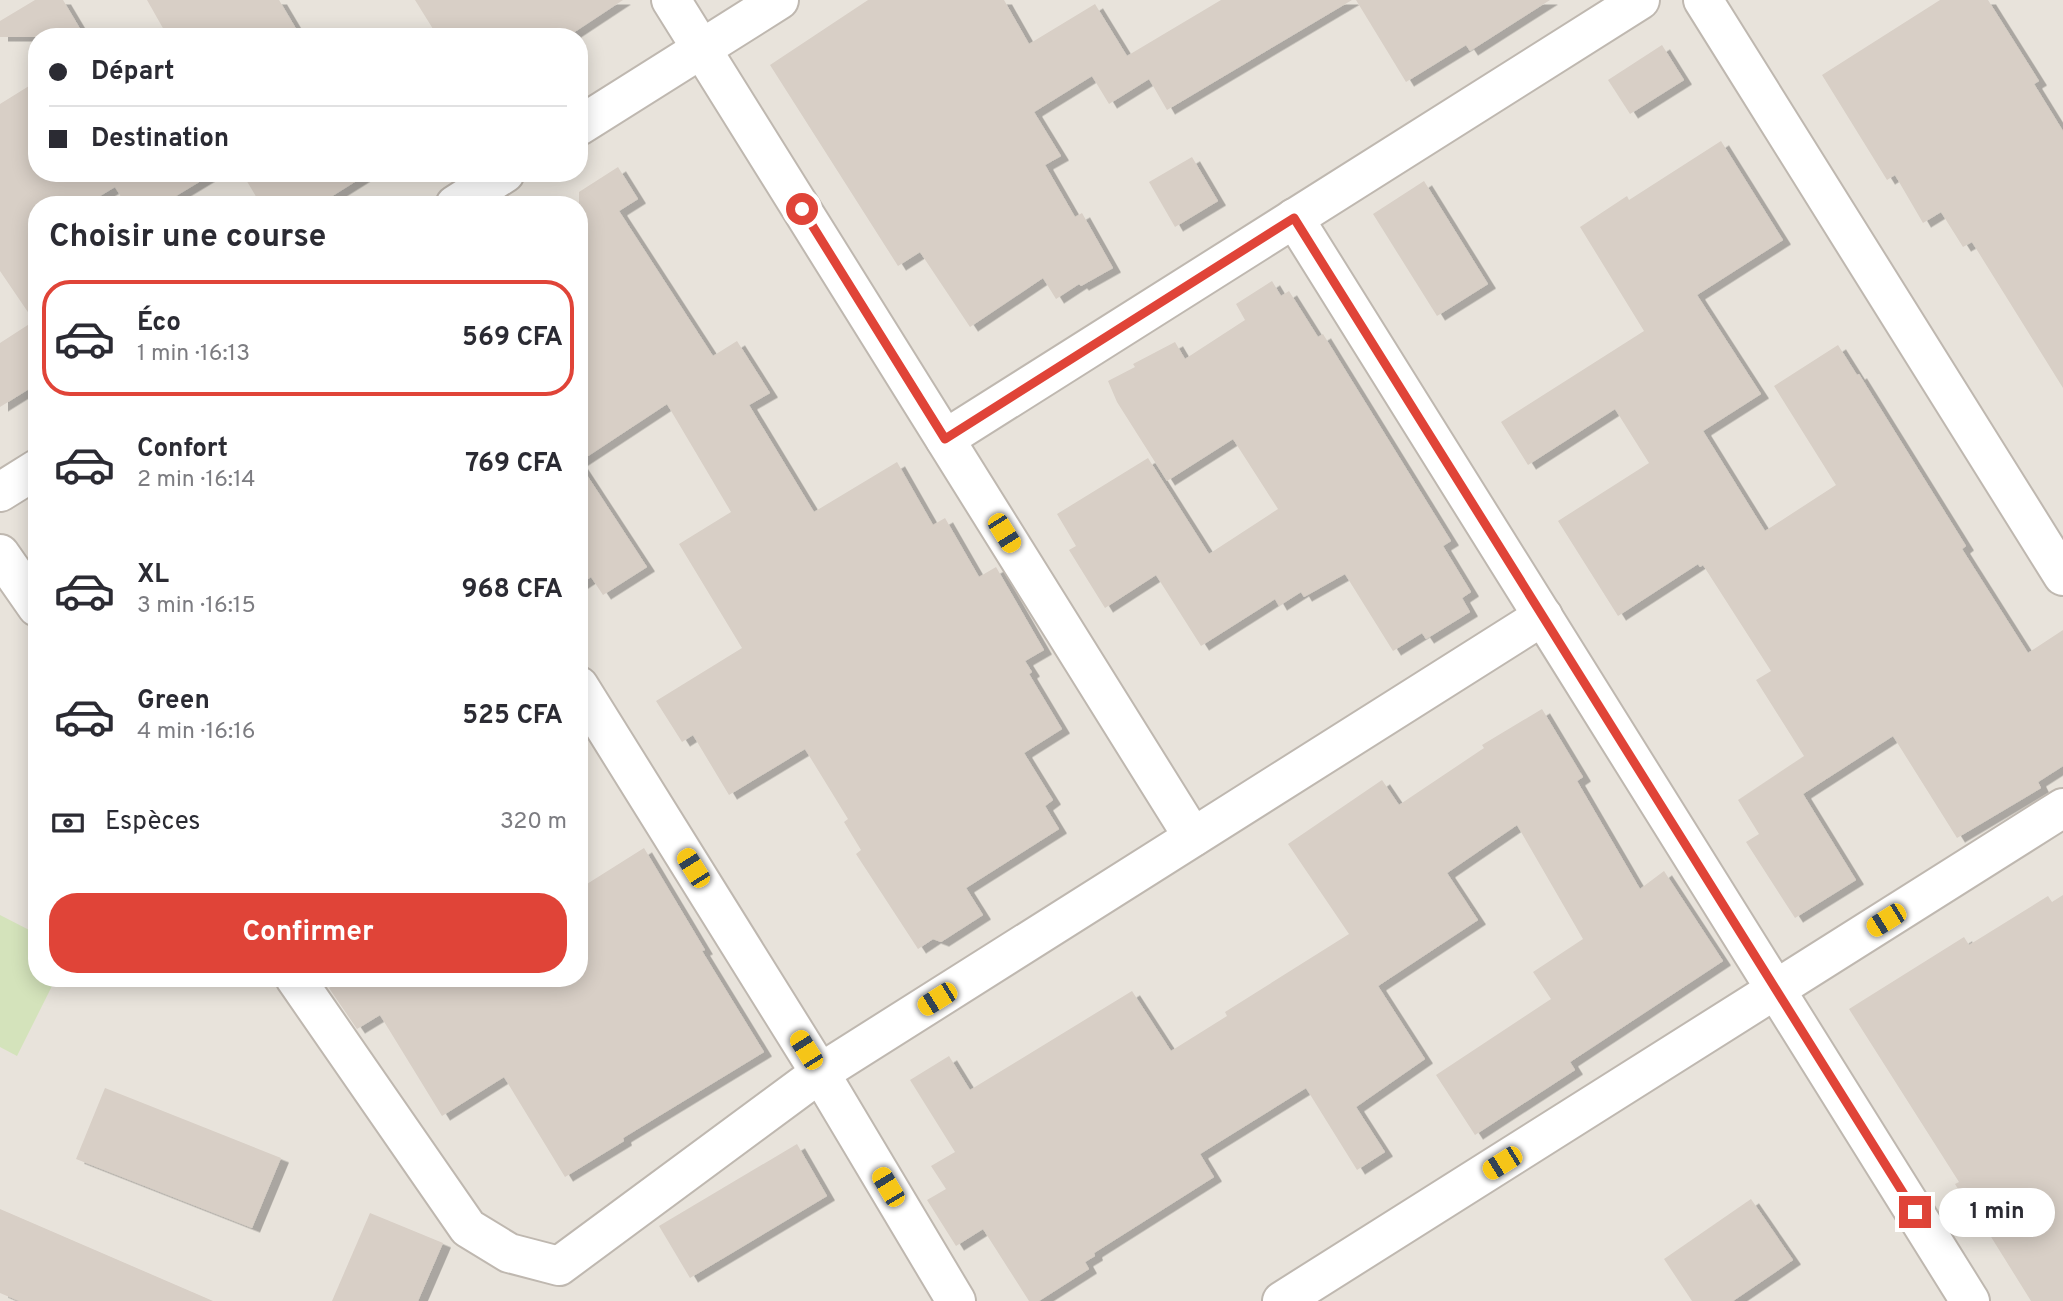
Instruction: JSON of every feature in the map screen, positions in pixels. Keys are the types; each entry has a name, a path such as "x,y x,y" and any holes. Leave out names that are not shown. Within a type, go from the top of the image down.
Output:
{"street":[{"path":"671,0 1194,837"},
{"path":"588,120 779,0"},
{"path":"945,439 1640,0"},
{"path":"1703,0 2063,576"},
{"path":"469,196 491,182"},
{"path":"1294,218 1970,1301"},
{"path":"0,492 28,475"},
{"path":"0,554 28,594"},
{"path":"301,987 468,1228 509,1253 559,1266 820,1073 1543,617"},
{"path":"588,701 820,1073 956,1301"},
{"path":"1282,1301 2063,808"}],"shaded area":[{"path":"0,0 2063,0 2063,1301 0,1301"}],"green space":[{"path":"0,915 28,929 28,987 52,987 17,1056 0,1047"}],"building":[{"path":"35,0 63,0 80,28 28,28 28,37 0,37 0,21"},
{"path":"147,0 279,0 296,28 163,28"},
{"path":"415,0 623,0 581,28 432,28"},
{"path":"868,0 1004,0 1029,44 1095,4 1127,56 1221,0 1352,0 1167,110 1149,79 1109,104 1092,76 1034,112 1061,156 1045,165 1075,217 1082,213 1113,268 1081,286 1079,284 1056,299 1043,278 970,327 920,252 898,266 770,65"},
{"path":"1356,0 1550,0 1470,51 1466,45 1406,82"},
{"path":"1940,0 1988,0 2039,81 2034,84 2063,131 2063,388 1972,242 1963,247 1941,212 1923,223 1895,175 1887,180 1822,75"},
{"path":"1662,45 1684,80 1630,114 1608,80"},
{"path":"28,87 28,182 199,182 176,196 120,196 115,187 100,196 28,196 28,312 0,271 0,104"},
{"path":"1721,141 1783,240 1697,295 1761,394 1703,431 1765,531 1836,485 1774,386 1838,345 1857,375 1859,374 1966,546 1962,549 2028,653 2063,630 2063,766 2038,782 2041,788 1957,838 1893,736 1803,794 1856,880 1795,918 1746,842 1759,834 1738,800 1804,756 1756,680 1771,671 1703,565 1700,567 1698,564 1618,616 1558,521 1649,463 1615,409 1528,465 1501,422 1644,331 1580,227 1627,196 1629,200"},
{"path":"1192,157 1218,201 1175,227 1149,182"},
{"path":"618,167 638,199 619,211 713,356 737,341 770,393 749,405 814,512 897,462 933,525 945,518 979,577 996,567 1044,650 1025,661 1032,672 1029,674 1062,729 1024,753 1053,800 1045,806 1059,829 966,888 983,915 941,942 933,939 918,949 856,854 861,850 844,822 848,819 805,749 729,795 693,735 682,742 656,701 742,648 679,544 731,512 667,404 588,456 588,196 579,196 579,192"},
{"path":"1424,181 1488,284 1437,316 1373,214"},
{"path":"247,182 355,182 332,196 256,196"},
{"path":"1272,281 1281,296 1289,291 1318,337 1323,334 1451,541 1443,546 1471,592 1462,598 1470,612 1426,639 1422,633 1393,651 1345,574 1304,597 1301,592 1279,606 1275,599 1201,646 1156,575 1105,608 1069,550 1076,546 1057,514 1148,458 1209,554 1278,509 1233,439 1167,481 1117,402 1108,381 1135,367 1133,364 1175,342 1185,359 1245,320 1236,304"},
{"path":"28,325 28,390 0,407 0,343"},
{"path":"588,477 647,567 603,595 591,577 588,579"},
{"path":"1542,709 1583,777 1577,781 1640,889 1664,871 1723,961 1570,1062 1575,1070 1475,1135 1436,1075 1551,999 1533,972 1583,939 1517,825 1447,873 1478,920 1378,986 1425,1059 1356,1107 1385,1152 1357,1170 1306,1088 1200,1154 1214,1177 1094,1253 1095,1256 1085,1262 1089,1269 1039,1301 1029,1301 983,1229 956,1246 927,1200 946,1189 931,1166 955,1152 910,1080 949,1056 970,1090 1132,991 1171,1051 1227,1016 1225,1012 1349,934 1288,844 1382,780 1399,805 1484,748 1482,745"},
{"path":"644,848 705,950 702,951 764,1052 623,1138 624,1141 565,1177 504,1077 442,1116 380,1015 357,1029 329,988 588,987 588,883"},
{"path":"2063,895 2063,1301 2031,1301 1983,1224 1981,1226 1955,1184 1959,1182 1849,1009 1964,937 1969,945 2048,896 2052,902"},
{"path":"105,1088 281,1158 252,1228 76,1159"},
{"path":"797,1144 827,1196 690,1278 659,1226"},
{"path":"1751,1199 1793,1260 1733,1301 1692,1301 1664,1259"},
{"path":"0,1209 213,1301 19,1301 0,1293"},
{"path":"370,1213 443,1243 418,1301 332,1301"}],"route":[{"path":"802,209 945,439 1294,218 1915,1212"}]}
